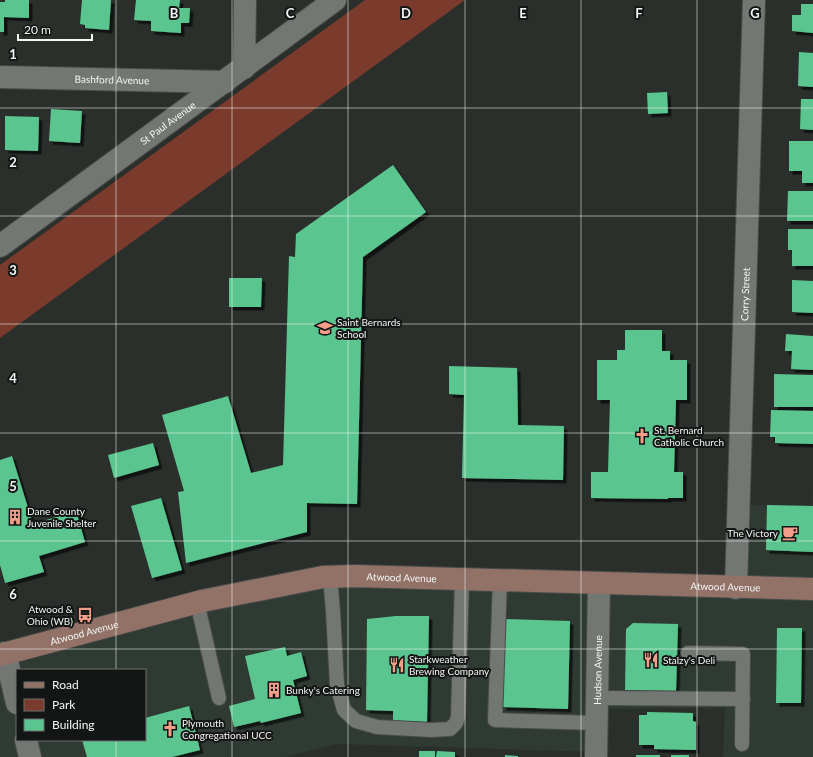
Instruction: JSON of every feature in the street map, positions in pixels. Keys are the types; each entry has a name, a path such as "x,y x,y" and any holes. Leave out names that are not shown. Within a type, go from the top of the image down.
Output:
{"street":[{"path":"244,68 245,0"},
{"name":"St Paul Avenue","path":"0,246 335,0"},
{"name":"Corry Street","path":"736,588 754,0"},
{"name":"Bashford Avenue","path":"0,77 225,82"},
{"name":"Atwood Avenue","path":"3,654 197,602 330,577 355,576 813,589"},
{"name":"Hudson Avenue","path":"596,757 599,584"},
{"path":"3,654 16,700"},
{"path":"26,741 30,757"}],"lane":[{"path":"330,577 337,685 344,710 356,721 377,727 431,730 450,729 456,723 458,717 462,579"},
{"path":"500,580 495,720 596,723"},
{"path":"197,602 219,698"},
{"path":"688,653 743,654 742,744"},
{"path":"597,698 743,699"}],"shaded area":[{"path":"813,487 813,757 723,757 725,708 612,709 597,712 596,752 337,744 286,757 0,757 0,655 323,577 736,588 740,506 812,505"}],"green space":[{"path":"365,0 465,0 0,338 0,265"}],"building":[{"path":"5,0 29,0 29,18 4,17 4,32 0,32 0,2 5,2"},
{"path":"82,0 111,0 109,30 85,28 85,25 80,24"},
{"path":"136,0 180,0 179,8 190,8 189,23 181,23 181,33 151,31 151,21 134,20"},
{"path":"801,4 813,4 813,33 792,31 792,15 801,15"},
{"path":"799,52 813,53 813,87 798,86"},
{"path":"667,92 668,113 648,114 647,93"},
{"path":"801,99 813,99 813,130 800,129"},
{"path":"51,109 82,111 80,143 49,141"},
{"path":"5,116 39,117 38,151 5,150"},
{"path":"789,141 813,141 813,183 802,183 802,171 789,171"},
{"name":"Saint Bernards School","path":"393,165 426,212 363,257 357,504 307,503 307,532 186,563 178,492 184,491 162,415 228,396 251,473 283,465 289,256 295,257 296,234"},
{"path":"788,191 813,191 813,221 787,221"},
{"path":"788,229 813,229 813,266 792,266 792,250 788,250"},
{"path":"229,278 262,278 261,307 229,307"},
{"path":"792,280 813,281 813,313 792,312"},
{"name":"St. Bernard Catholic Church","path":"625,330 662,330 662,351 670,351 670,360 687,360 687,400 676,400 674,472 683,472 683,498 591,498 591,472 608,472 610,400 597,400 597,360 617,360 617,350 625,350"},
{"path":"786,334 813,336 813,370 791,369 792,351 785,351"},
{"path":"449,366 517,368 518,425 564,426 563,480 462,478 464,395 449,394"},
{"path":"774,374 813,375 813,407 774,407"},
{"path":"771,410 813,411 813,444 775,443 775,437 770,437"},
{"path":"153,443 159,465 114,478 108,455"},
{"name":"Dane County Juvenile Shelter","path":"12,456 33,524 76,511 85,542 39,556 44,572 5,583 0,565 0,460"},
{"path":"161,498 182,570 152,578 131,506"},
{"name":"The Victory","path":"767,505 813,506 813,552 766,550"},
{"name":"Starkweather Brewing Company","path":"396,616 429,616 427,722 393,721 393,711 366,710 367,619"},
{"path":"505,619 570,621 568,709 503,707"},
{"name":"Stalzy's Deli","path":"633,623 678,624 676,691 625,690 626,629"},
{"path":"777,628 802,628 801,703 776,703"},
{"name":"Bunky's Catering","path":"285,647 287,656 301,652 307,676 293,680 301,713 261,723 260,721 234,727 229,706 255,699 245,656"},
{"name":"Plymouth Congregational UCC","path":"189,706 200,750 172,757 87,757 82,741 146,741 146,718"},
{"path":"647,712 693,713 693,721 696,722 696,750 654,749 654,745 639,745 639,715 647,715"},
{"path":"419,751 435,751 435,757 419,757"},
{"path":"437,751 455,752 455,757 436,757"},
{"path":"505,755 518,756 518,757 505,757"},
{"path":"636,755 660,755 660,757 636,757"},
{"path":"671,755 689,755 689,757 671,757"}],"place":[{"name":"Saint Bernards School","path":"325,328"},
{"name":"St. Bernard Catholic Church","path":"642,436"},
{"name":"Dane County Juvenile Shelter","path":"15,517"},
{"name":"The Victory","path":"790,533"},
{"name":"Atwood & Ohio (WB)","path":"85,615"},
{"name":"Stalzy's Deli","path":"651,660"},
{"name":"Starkweather Brewing Company","path":"397,665"},
{"name":"Bunky's Catering","path":"274,690"},
{"name":"Plymouth Congregational UCC","path":"170,729"}]}
